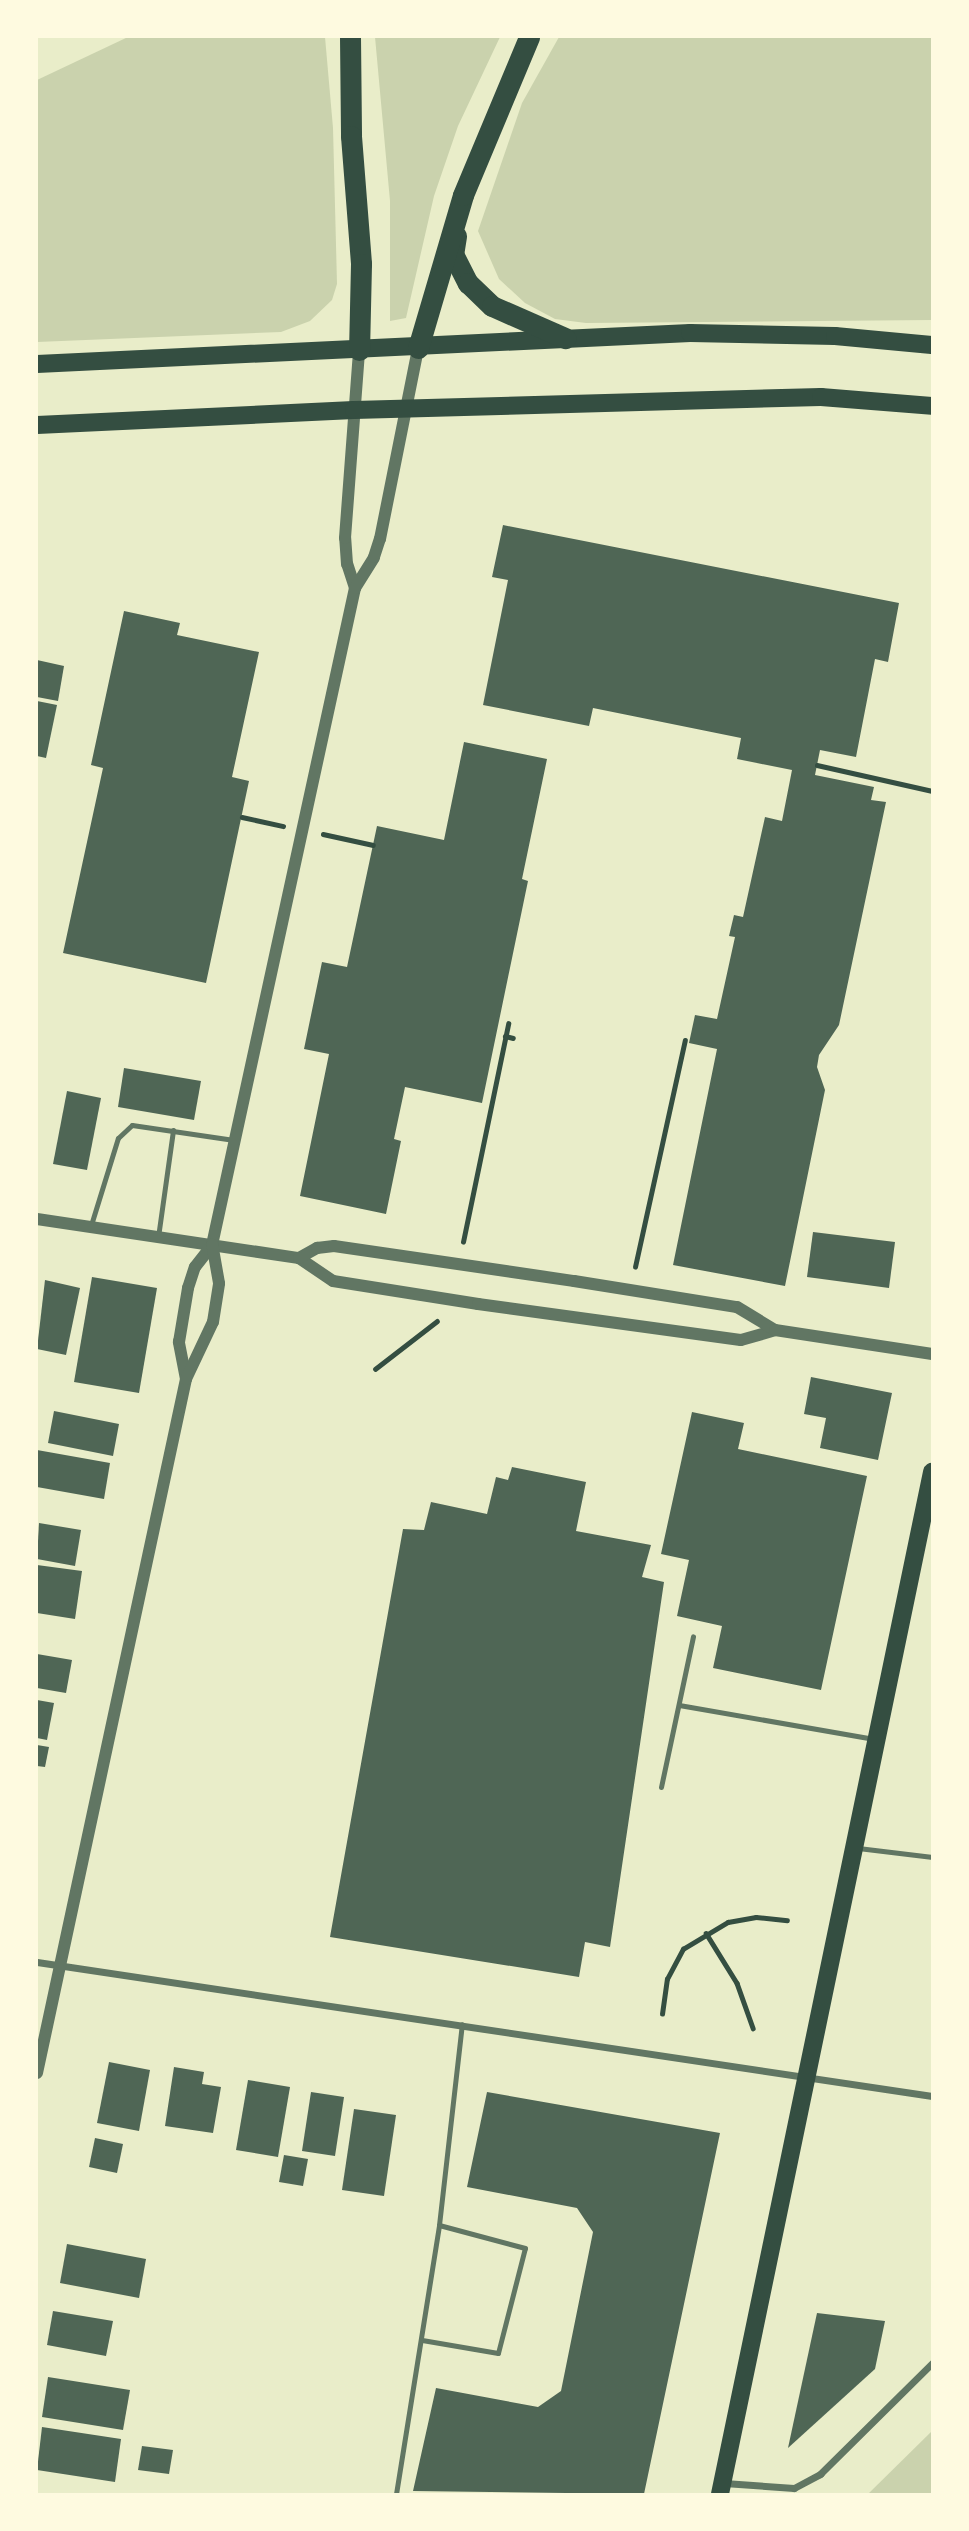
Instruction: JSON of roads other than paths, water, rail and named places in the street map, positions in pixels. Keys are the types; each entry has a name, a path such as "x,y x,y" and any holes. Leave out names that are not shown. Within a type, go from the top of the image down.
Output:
{"highway":[{"path":"350,37 351,136 361,264 359,350"},
{"path":"418,348 463,195 529,37"},
{"path":"463,195 453,254 468,283 492,306 565,338"}],"main road":[{"path":"37,364 418,348 565,338 835,336 932,345"},
{"path":"37,425 354,410 821,397 932,406"},
{"path":"721,2488 932,1472"}],"street":[{"path":"186,1379 179,1342 188,1288 195,1267 212,1245 355,588 376,551 418,348"},
{"path":"355,588 345,548 359,350"},
{"path":"37,1219 299,1258 318,1275 333,1281 478,1304 741,1340 775,1330"},
{"path":"37,2073 186,1379 206,1344 215,1313 219,1270 212,1245"},
{"path":"299,1258 317,1248 334,1246 574,1281 732,1306 775,1330 932,1354"},
{"path":"37,1962 808,2075 932,2096"},
{"path":"721,2488 794,2488 820,2474 932,2363"}],"lane":[{"path":"90,1227 118,1138 132,1125 234,1140"},
{"path":"158,1237 173,1130"},
{"path":"661,1787 693,1636"},
{"path":"678,1705 877,1740"},
{"path":"855,1848 932,1857"},
{"path":"396,2494 439,2225 462,2024"},
{"path":"422,2340 498,2353 525,2248 439,2225"}]}
